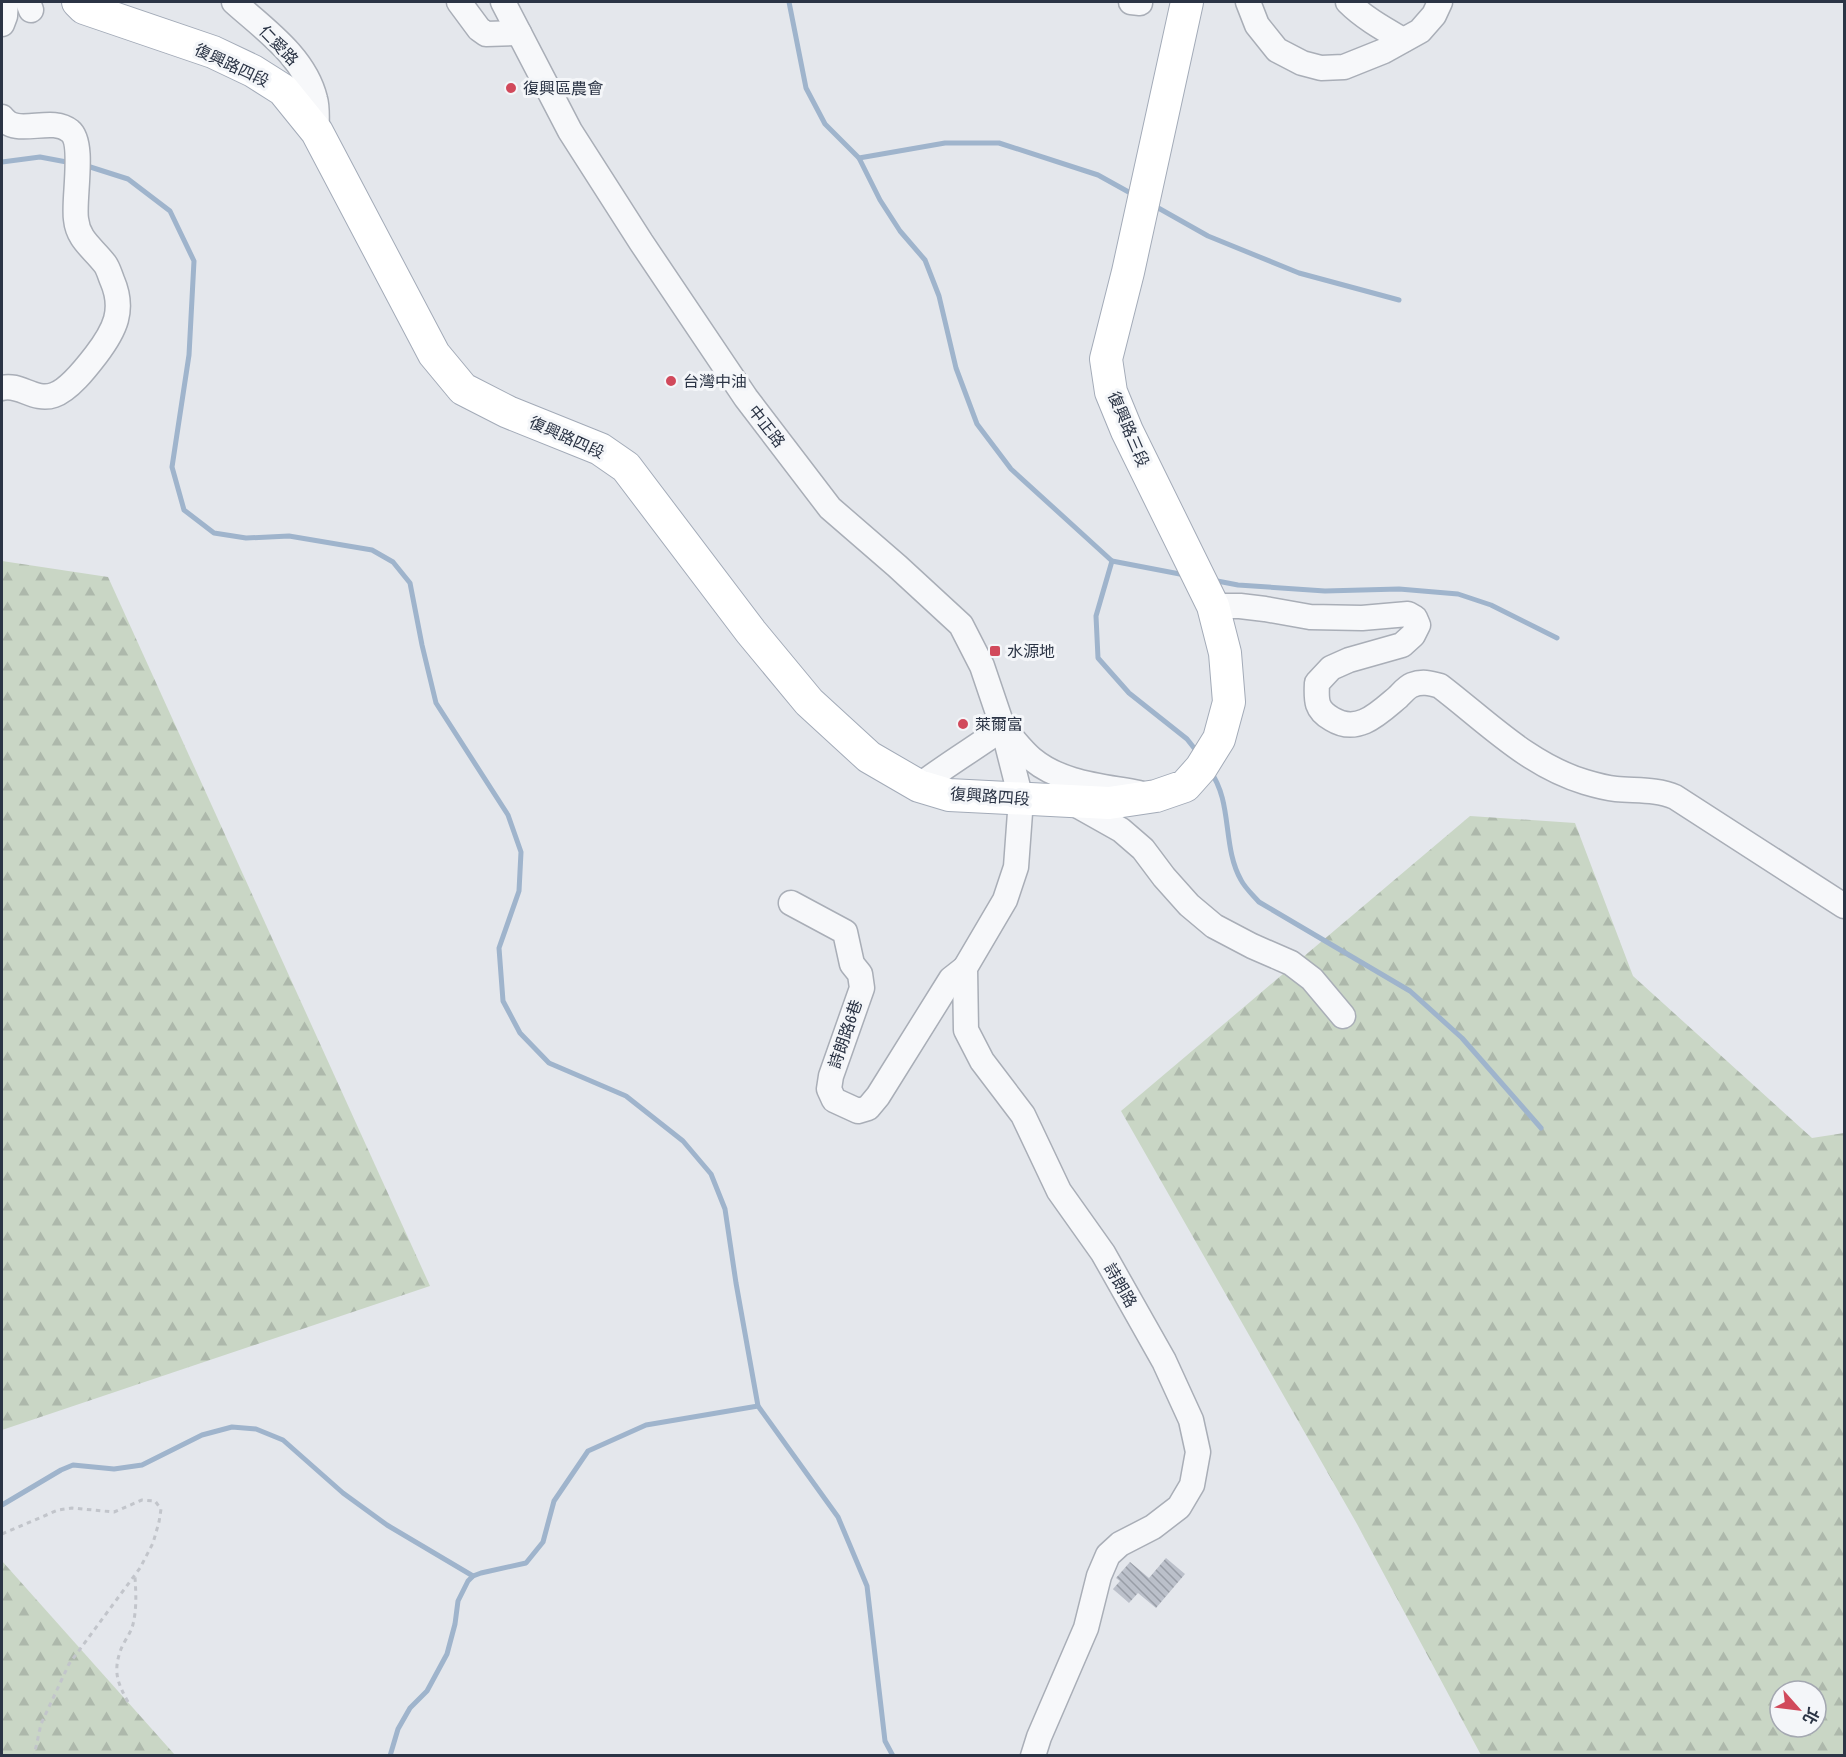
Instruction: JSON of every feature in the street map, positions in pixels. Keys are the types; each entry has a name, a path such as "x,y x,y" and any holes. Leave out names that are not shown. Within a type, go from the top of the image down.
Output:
{"main road":[{"name":"復興路四段","path":"78,2 84,8 213,52 253,71 283,90 317,132 434,354 463,389 508,412 600,449 626,467 751,632 809,702 869,757 918,786 949,795 1109,803 1156,796 1185,786 1201,768 1218,738"},
{"name":"復興路三段","path":"1187,2 1128,272 1106,359 1111,392 1127,431 1213,606 1225,653 1229,702 1218,738"}],"street":[{"path":"2,24 6,2"},
{"name":"仁愛路","path":"234,2 290,54 307,76 315,100 317,132"},
{"path":"459,2 486,34 519,33"},
{"name":"中正路","path":"503,2 576,141 746,398 830,508 961,625 982,666 1004,728 1021,799"},
{"path":"1248,2 1257,25 1277,50 1302,63 1321,68 1344,67 1384,51 1420,31 1434,15 1440,2"},
{"path":"1348,2 1376,24 1403,40"},
{"path":"2,117 4,121 14,126 57,126 70,131 77,142 74,208 77,230 87,246 106,265 118,294 118,317 109,339 85,370 70,384 54,395 38,397 15,387 2,388"},
{"path":"1213,606 1240,606 1310,617 1362,618 1408,614 1415,618 1418,625 1413,635 1402,645 1349,660 1331,668 1317,683 1316,700 1321,712 1335,722 1351,725 1368,721 1411,685 1428,682 1440,686 1515,747 1557,771 1585,782 1614,789 1664,792 1845,906"},
{"path":"918,786 1004,728 1032,759 1056,774 1078,781 1156,796"},
{"path":"965,968 1005,900 1009,889 1016,867 1021,799"},
{"path":"1071,801 1121,830 1143,849 1189,905 1214,926 1291,963 1312,979 1343,1016"},
{"name":"詩朗路6巷","path":"791,903 844,932 852,964 860,974 862,988 831,1076 829,1089 834,1100 858,1111 868,1108 878,1096 951,980 965,968"},
{"name":"詩朗路","path":"965,968 966,1030 982,1061 1023,1115 1059,1191 1103,1253 1164,1361 1191,1420 1197,1452 1192,1485 1179,1507 1154,1527 1120,1544 1108,1554 1099,1575 1086,1628 1033,1755"}],"path":[{"path":"2,1534 58,1510 72,1508 114,1512 142,1500 154,1501 161,1509 153,1543 135,1575 69,1664 41,1724 34,1755"},
{"path":"128,1702 117,1683 117,1667 121,1649 132,1628 136,1607 135,1575"}],"green space":[{"path":"2,561 108,577 430,1286 2,1430"},
{"path":"1470,816 1575,823 1633,976 1812,1138 1844,1133 1844,1755 1481,1755 1357,1524 1121,1111"},
{"path":"2,1561 175,1755 2,1755"}],"building":[{"path":"1166,1558 1185,1574 1156,1608 1138,1593 1129,1603 1113,1589 1120,1581 1116,1578 1130,1562 1149,1578"}],"waterway":[{"path":"789,2 806,88 825,124 859,158 880,200 900,231 925,260 939,296 956,368 977,424 1011,469 1112,561 1096,616 1098,658 1129,693 1187,739 1198,753"},
{"path":"859,158 945,143 999,143 1098,175 1134,195"},
{"path":"2,162 40,157 72,163"},
{"path":"84,165 128,179 170,211 194,261 189,355 172,467 184,510 214,533 246,538 289,536 372,550 393,562 410,583 436,703 508,815 521,852 519,891 499,948 503,1001 520,1033 549,1063 626,1096 683,1141 711,1174 725,1209 758,1406 838,1517 867,1586 885,1741 893,1756"},
{"path":"1153,205 1208,236 1299,273 1399,300"},
{"path":"1112,561 1185,575"},
{"path":"1212,580 1238,585 1325,591 1399,589 1458,594 1491,605 1557,638"},
{"path":"1210,771 1222,796 1235,867 1247,889 1259,902 1410,991 1462,1038 1541,1128"},
{"path":"390,1756 398,1729 410,1708 427,1691 447,1654 458,1601 468,1581 481,1573 526,1563 543,1542 554,1501 588,1451 646,1425 758,1406"},
{"path":"2,1505 73,1465 114,1469 142,1465 202,1435 232,1427 256,1429 283,1440 343,1493 387,1525 473,1576"}],"place":[{"name":"復興區農會","path":"511,88"},
{"name":"台灣中油","path":"671,381"},
{"name":"水源地","path":"995,651"},
{"name":"萊爾富","path":"963,724"}]}
